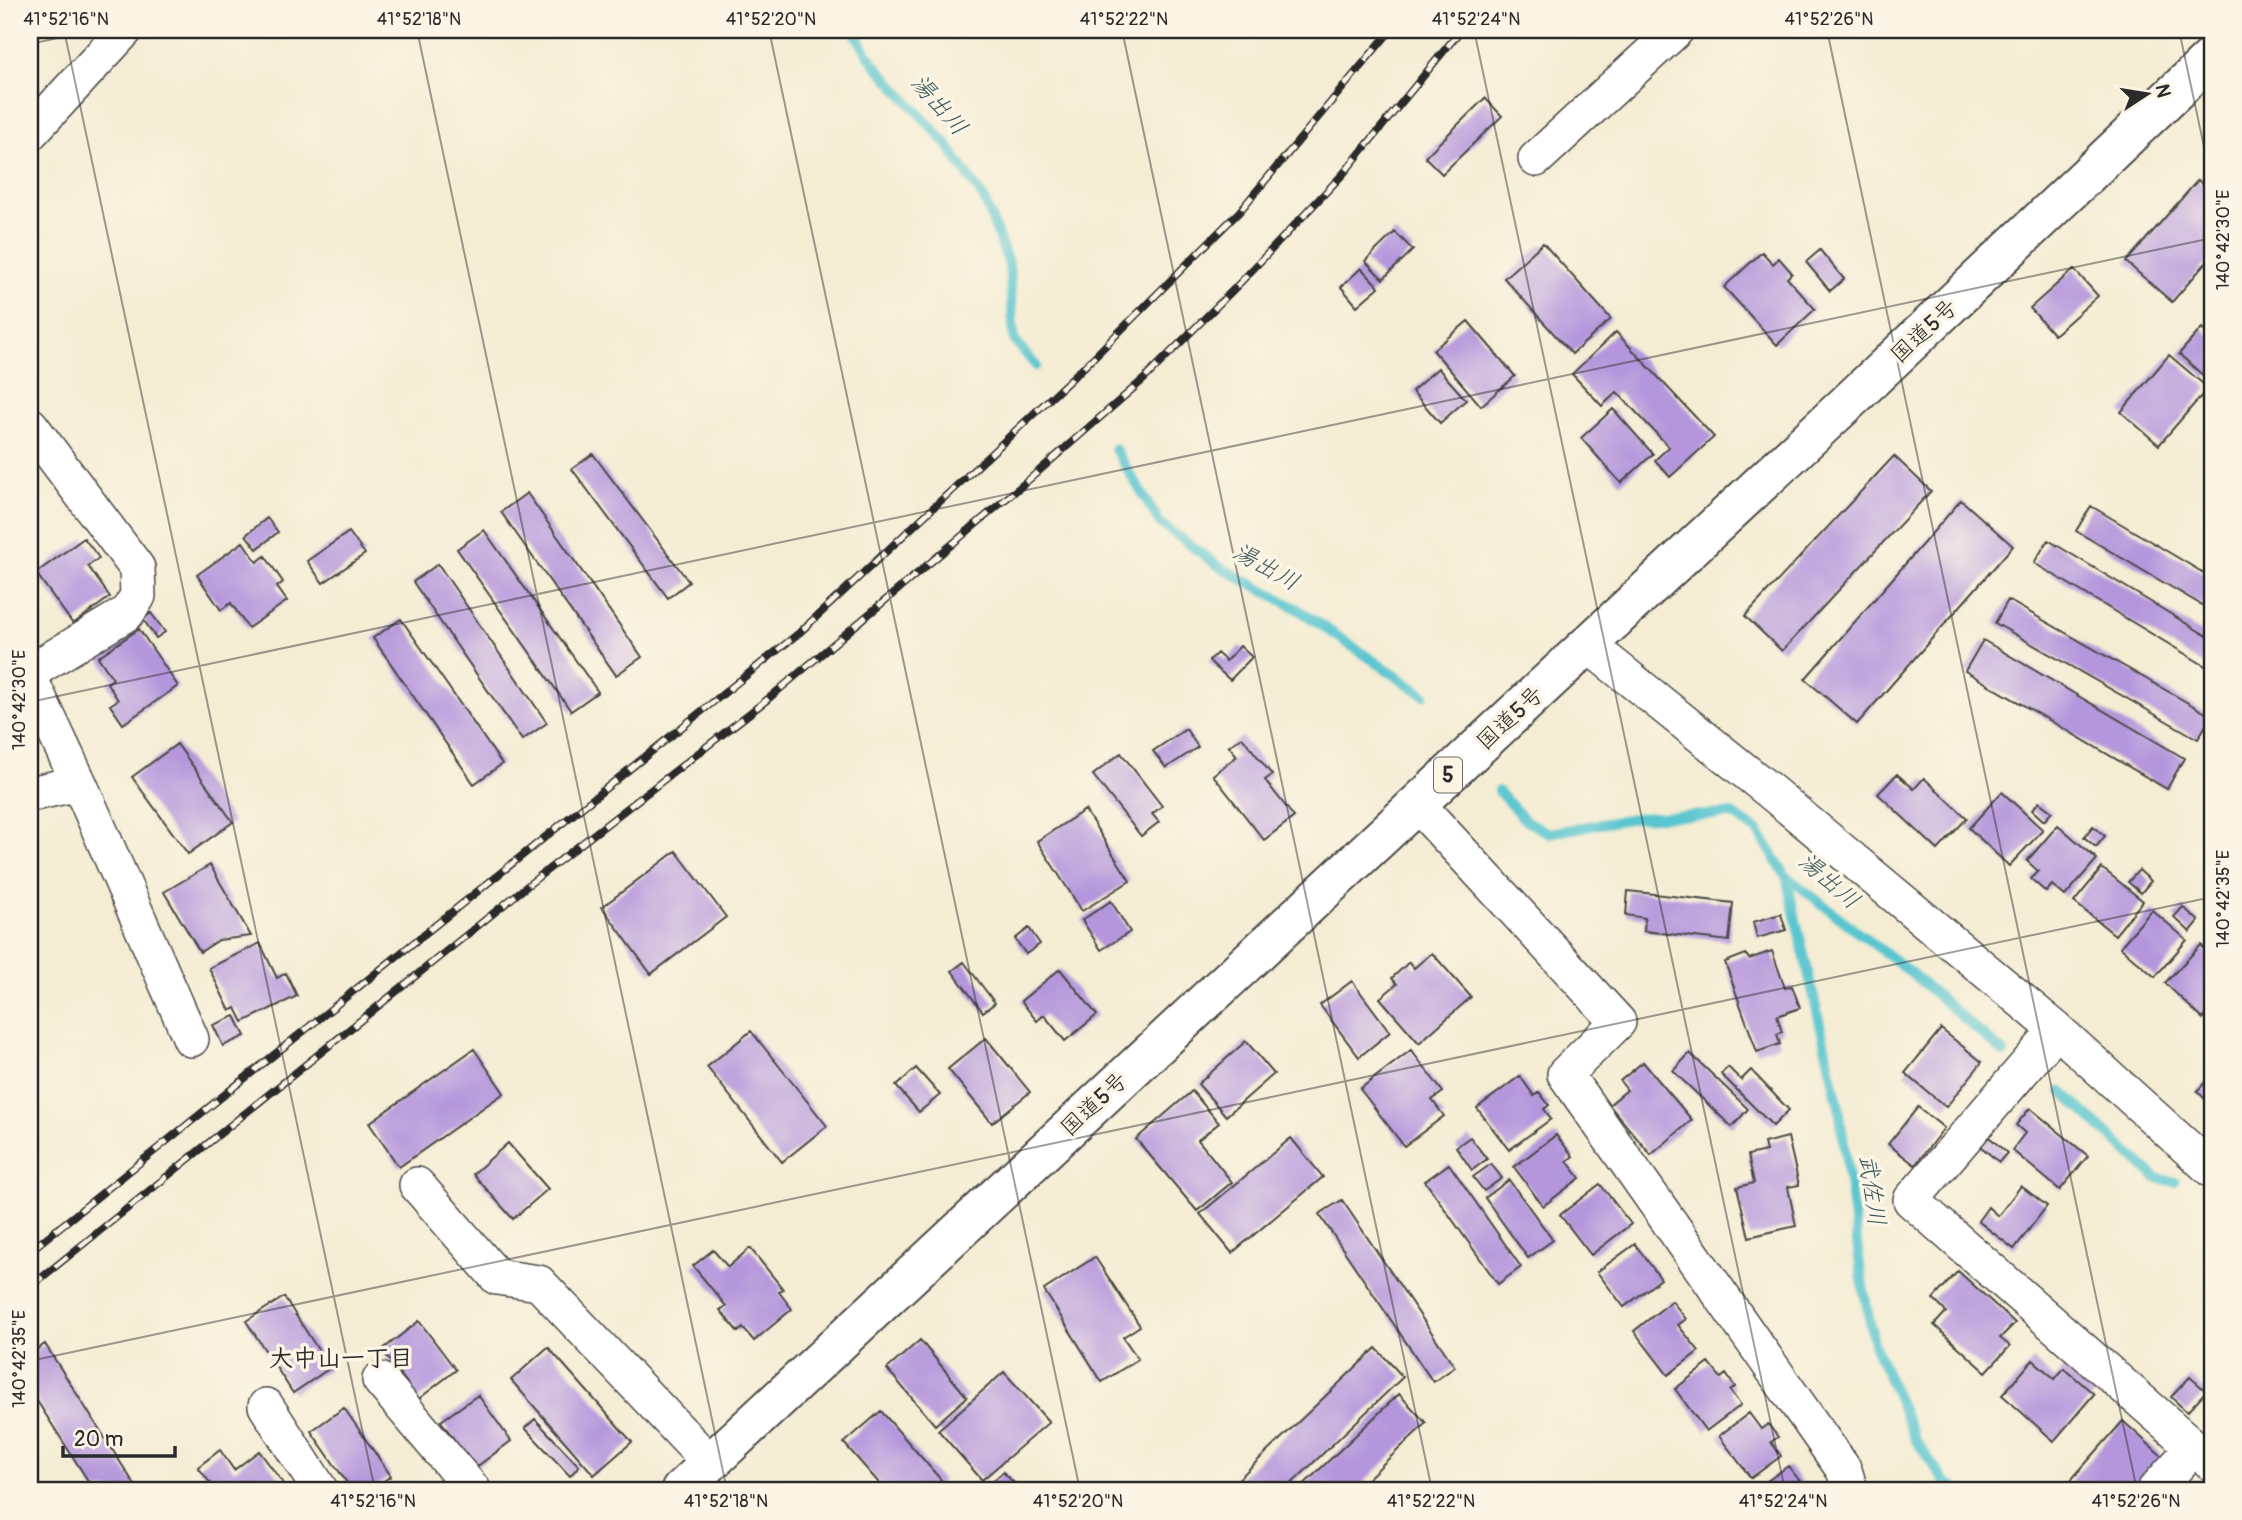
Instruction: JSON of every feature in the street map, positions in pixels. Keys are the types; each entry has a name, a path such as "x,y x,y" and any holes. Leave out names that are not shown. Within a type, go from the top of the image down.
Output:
{"highway":[{"name":"国道5号","path":"681,1490 2209,66"}],"street":[{"path":"30,133 125,30"},
{"path":"1536,159 1676,30"},
{"path":"30,425 137,568 138,596 127,613 30,672"},
{"path":"1588,645 1772,792 2057,1030 2212,1170"},
{"path":"30,679 79,783 191,1039"},
{"path":"30,794 79,783"},
{"path":"1417,804 1618,1022 1565,1074 1844,1470 1850,1490"},
{"path":"2057,1030 1911,1200 2203,1455 2155,1490"},
{"path":"417,1185 497,1277 540,1283 710,1463"},
{"path":"380,1380 473,1490"},
{"path":"266,1406 320,1490"}],"building":[{"path":"1485,98 1502,116 1442,174 1425,157"},
{"path":"2198,180 2212,193 2212,256 2172,302 2126,262"},
{"path":"1395,232 1413,250 1383,279 1365,261"},
{"path":"1543,243 1611,319 1572,354 1504,278"},
{"path":"1820,250 1844,279 1830,291 1806,262"},
{"path":"1762,252 1773,264 1779,258 1792,273 1787,278 1815,309 1777,345 1724,287"},
{"path":"1361,268 1379,287 1357,306 1341,287"},
{"path":"2074,269 2098,296 2054,335 2030,308"},
{"path":"1468,321 1515,376 1481,406 1433,350"},
{"path":"2202,328 2212,337 2212,371 2206,378 2179,354"},
{"path":"1616,332 1714,437 1670,477 1655,460 1669,447 1617,392 1602,406 1572,374"},
{"path":"2169,355 2208,388 2159,445 2121,412"},
{"path":"1438,368 1466,400 1440,423 1412,391"},
{"path":"1613,409 1653,454 1621,483 1581,438"},
{"path":"593,454 689,582 668,598 572,469"},
{"path":"1894,456 1931,491 1782,651 1745,616"},
{"path":"527,493 642,657 616,675 501,512"},
{"path":"1961,500 2013,546 1857,724 1805,679"},
{"path":"2091,506 2212,578 2212,611 2076,531"},
{"path":"267,518 278,532 257,549 246,535"},
{"path":"484,530 598,692 571,711 457,549"},
{"path":"349,532 365,554 323,583 307,561"},
{"path":"84,538 99,558 88,566 110,597 73,624 36,573"},
{"path":"2048,540 2212,639 2212,670 2034,563"},
{"path":"243,542 257,562 265,556 283,582 277,587 287,601 248,628 231,603 221,610 197,575"},
{"path":"438,564 547,723 522,740 413,582"},
{"path":"2008,600 2211,716 2198,739 1995,623"},
{"path":"151,613 165,632 156,638 143,619"},
{"path":"401,619 502,764 474,784 373,638"},
{"path":"139,629 178,686 123,724 110,705 118,700 107,683 113,679 98,657"},
{"path":"1983,640 2184,758 2167,789 1965,671"},
{"path":"1240,646 1252,657 1230,680 1209,661 1217,653 1226,661"},
{"path":"1186,729 1198,747 1166,768 1153,751"},
{"path":"1242,737 1272,775 1265,780 1294,817 1264,840 1213,775 1237,756 1229,746"},
{"path":"177,744 233,822 188,854 132,777"},
{"path":"1121,753 1162,806 1152,814 1159,822 1141,836 1093,775"},
{"path":"1897,774 1914,789 1924,778 1967,818 1938,850 1878,794"},
{"path":"2002,792 2043,830 2009,866 1969,828"},
{"path":"2039,802 2052,812 2044,821 2032,810"},
{"path":"1085,810 1130,881 1082,911 1037,841"},
{"path":"2058,825 2097,859 2065,896 2052,885 2046,892 2031,879 2038,871 2027,861"},
{"path":"2093,826 2105,836 2096,847 2084,837"},
{"path":"676,851 726,917 651,974 602,907"},
{"path":"210,865 251,936 219,940 200,952 164,892"},
{"path":"2102,868 2143,901 2115,935 2074,902"},
{"path":"2139,870 2151,881 2141,893 2128,882"},
{"path":"1628,891 1733,903 1729,941 1644,931 1645,918 1626,915"},
{"path":"1111,901 1130,932 1101,950 1082,920"},
{"path":"2183,907 2199,921 2190,932 2174,917"},
{"path":"2152,910 2187,940 2155,977 2120,947"},
{"path":"1781,914 1786,930 1757,938 1753,922"},
{"path":"1029,928 1040,944 1026,954 1015,939"},
{"path":"260,943 277,978 286,973 297,996 243,1022 236,1008 230,1011 209,968"},
{"path":"2201,945 2212,956 2212,1009 2203,1019 2165,983"},
{"path":"1772,951 1785,988 1792,986 1800,1008 1777,1016 1782,1032 1777,1034 1780,1044 1757,1052 1725,962 1746,954 1749,959"},
{"path":"1432,953 1471,997 1419,1043 1380,998 1397,984 1392,978 1409,962 1414,968"},
{"path":"964,962 995,1003 983,1012 952,971"},
{"path":"1060,969 1097,1015 1065,1041 1044,1015 1037,1021 1021,1001"},
{"path":"1352,981 1390,1032 1359,1057 1320,1005"},
{"path":"235,1016 245,1036 223,1046 213,1025"},
{"path":"1941,1029 1982,1062 1946,1107 1905,1073"},
{"path":"751,1031 827,1126 782,1162 707,1067"},
{"path":"986,1038 1030,1092 992,1123 948,1069"},
{"path":"1246,1041 1274,1074 1226,1116 1198,1084"},
{"path":"474,1049 504,1093 399,1167 369,1123"},
{"path":"1411,1050 1443,1092 1432,1100 1444,1116 1404,1146 1360,1089"},
{"path":"1690,1053 1748,1109 1732,1127 1673,1071"},
{"path":"1643,1062 1692,1120 1651,1155 1609,1105 1627,1090 1620,1081"},
{"path":"1728,1067 1741,1080 1751,1070 1789,1110 1773,1126 1721,1074"},
{"path":"916,1068 940,1095 919,1112 896,1086"},
{"path":"2212,1075 2212,1102 2210,1104 2197,1091"},
{"path":"1520,1076 1534,1096 1539,1092 1549,1105 1544,1109 1551,1119 1509,1150 1477,1108"},
{"path":"1192,1091 1219,1123 1198,1140 1232,1182 1197,1211 1136,1139"},
{"path":"1918,1107 1944,1128 1915,1165 1888,1144"},
{"path":"2030,1108 2088,1156 2060,1190 2012,1150 2025,1133 2016,1125"},
{"path":"1556,1135 1573,1156 1567,1161 1580,1178 1543,1206 1514,1167"},
{"path":"1988,1136 2007,1153 1999,1162 1980,1146"},
{"path":"1470,1137 1487,1159 1472,1170 1456,1147"},
{"path":"1788,1137 1799,1185 1788,1187 1796,1226 1749,1237 1737,1187 1754,1183 1748,1155 1766,1151 1764,1143"},
{"path":"1291,1138 1323,1177 1232,1253 1200,1214"},
{"path":"508,1143 548,1189 513,1219 473,1174"},
{"path":"1449,1164 1521,1267 1498,1284 1425,1181"},
{"path":"1491,1164 1502,1178 1484,1191 1473,1177"},
{"path":"1509,1180 1553,1240 1528,1258 1485,1198"},
{"path":"1600,1184 1631,1224 1591,1255 1560,1215"},
{"path":"2021,1186 2047,1206 2014,1249 1978,1221 1988,1207 1998,1216"},
{"path":"1342,1200 1455,1367 1433,1382 1319,1214"},
{"path":"1635,1244 1661,1279 1624,1307 1597,1272"},
{"path":"750,1248 783,1289 779,1292 792,1309 754,1341 743,1328 738,1332 720,1310 726,1306 693,1266 713,1250 728,1267"},
{"path":"1095,1257 1140,1326 1123,1337 1138,1359 1102,1382 1044,1290"},
{"path":"1958,1271 2015,1323 2000,1338 2010,1346 1986,1372 1934,1325 1946,1312 1933,1299"},
{"path":"284,1297 330,1368 293,1393 246,1321"},
{"path":"1672,1301 1686,1319 1678,1325 1699,1351 1668,1375 1634,1331"},
{"path":"419,1321 456,1370 416,1401 402,1387 407,1383 382,1350"},
{"path":"920,1340 967,1397 935,1425 887,1369"},
{"path":"45,1344 138,1490 94,1490 30,1390 30,1354"},
{"path":"548,1347 632,1442 594,1475 511,1380"},
{"path":"1376,1348 1403,1377 1285,1490 1227,1490"},
{"path":"2033,1360 2055,1379 2064,1368 2094,1394 2054,1441 2002,1395"},
{"path":"1709,1363 1721,1378 1726,1374 1735,1387 1730,1391 1741,1405 1706,1431 1675,1389"},
{"path":"1004,1372 1049,1422 982,1480 938,1430"},
{"path":"2190,1377 2206,1391 2187,1412 2171,1397"},
{"path":"1399,1394 1426,1423 1356,1490 1298,1490"},
{"path":"478,1395 511,1441 475,1468 441,1421"},
{"path":"344,1408 391,1476 370,1490 352,1490 311,1431"},
{"path":"881,1411 942,1481 932,1490 885,1490 844,1443"},
{"path":"1749,1413 1761,1429 1768,1424 1778,1437 1771,1442 1781,1456 1751,1478 1719,1436"},
{"path":"535,1419 579,1466 570,1476 525,1428"},
{"path":"2123,1421 2164,1458 2136,1490 2083,1490 2071,1480"},
{"path":"220,1450 234,1470 259,1451 283,1483 274,1490 211,1490 214,1488 198,1467"},
{"path":"1788,1466 1807,1490 1755,1490"},
{"path":"1003,1472 1021,1490 983,1490"}],"waterway":[{"name":"湯出川","path":"855,30 873,62 948,146 984,199 1009,265 1014,340 1036,366"},
{"name":"湯出川","path":"1115,449 1160,523 1220,567 1296,608 1424,695"},
{"name":"湯出川","path":"1498,791 1526,821 1549,833 1634,818 1732,814 1758,831 1786,876 1911,973 2004,1053"},
{"name":"武佐川","path":"1786,876 1839,1107 1862,1280 1874,1344 1915,1439 1945,1482 1958,1490"},
{"name":"湯出川","path":"2061,1091 2156,1178 2175,1182"}],"railway":[{"path":"30,1251 799,633 1087,364 1239,212 1391,30"},
{"path":"30,1287 532,882 768,699 1144,379 1343,174 1461,30"}],"district":[{"name":"大中山一丁目","path":"341,1358"}]}
